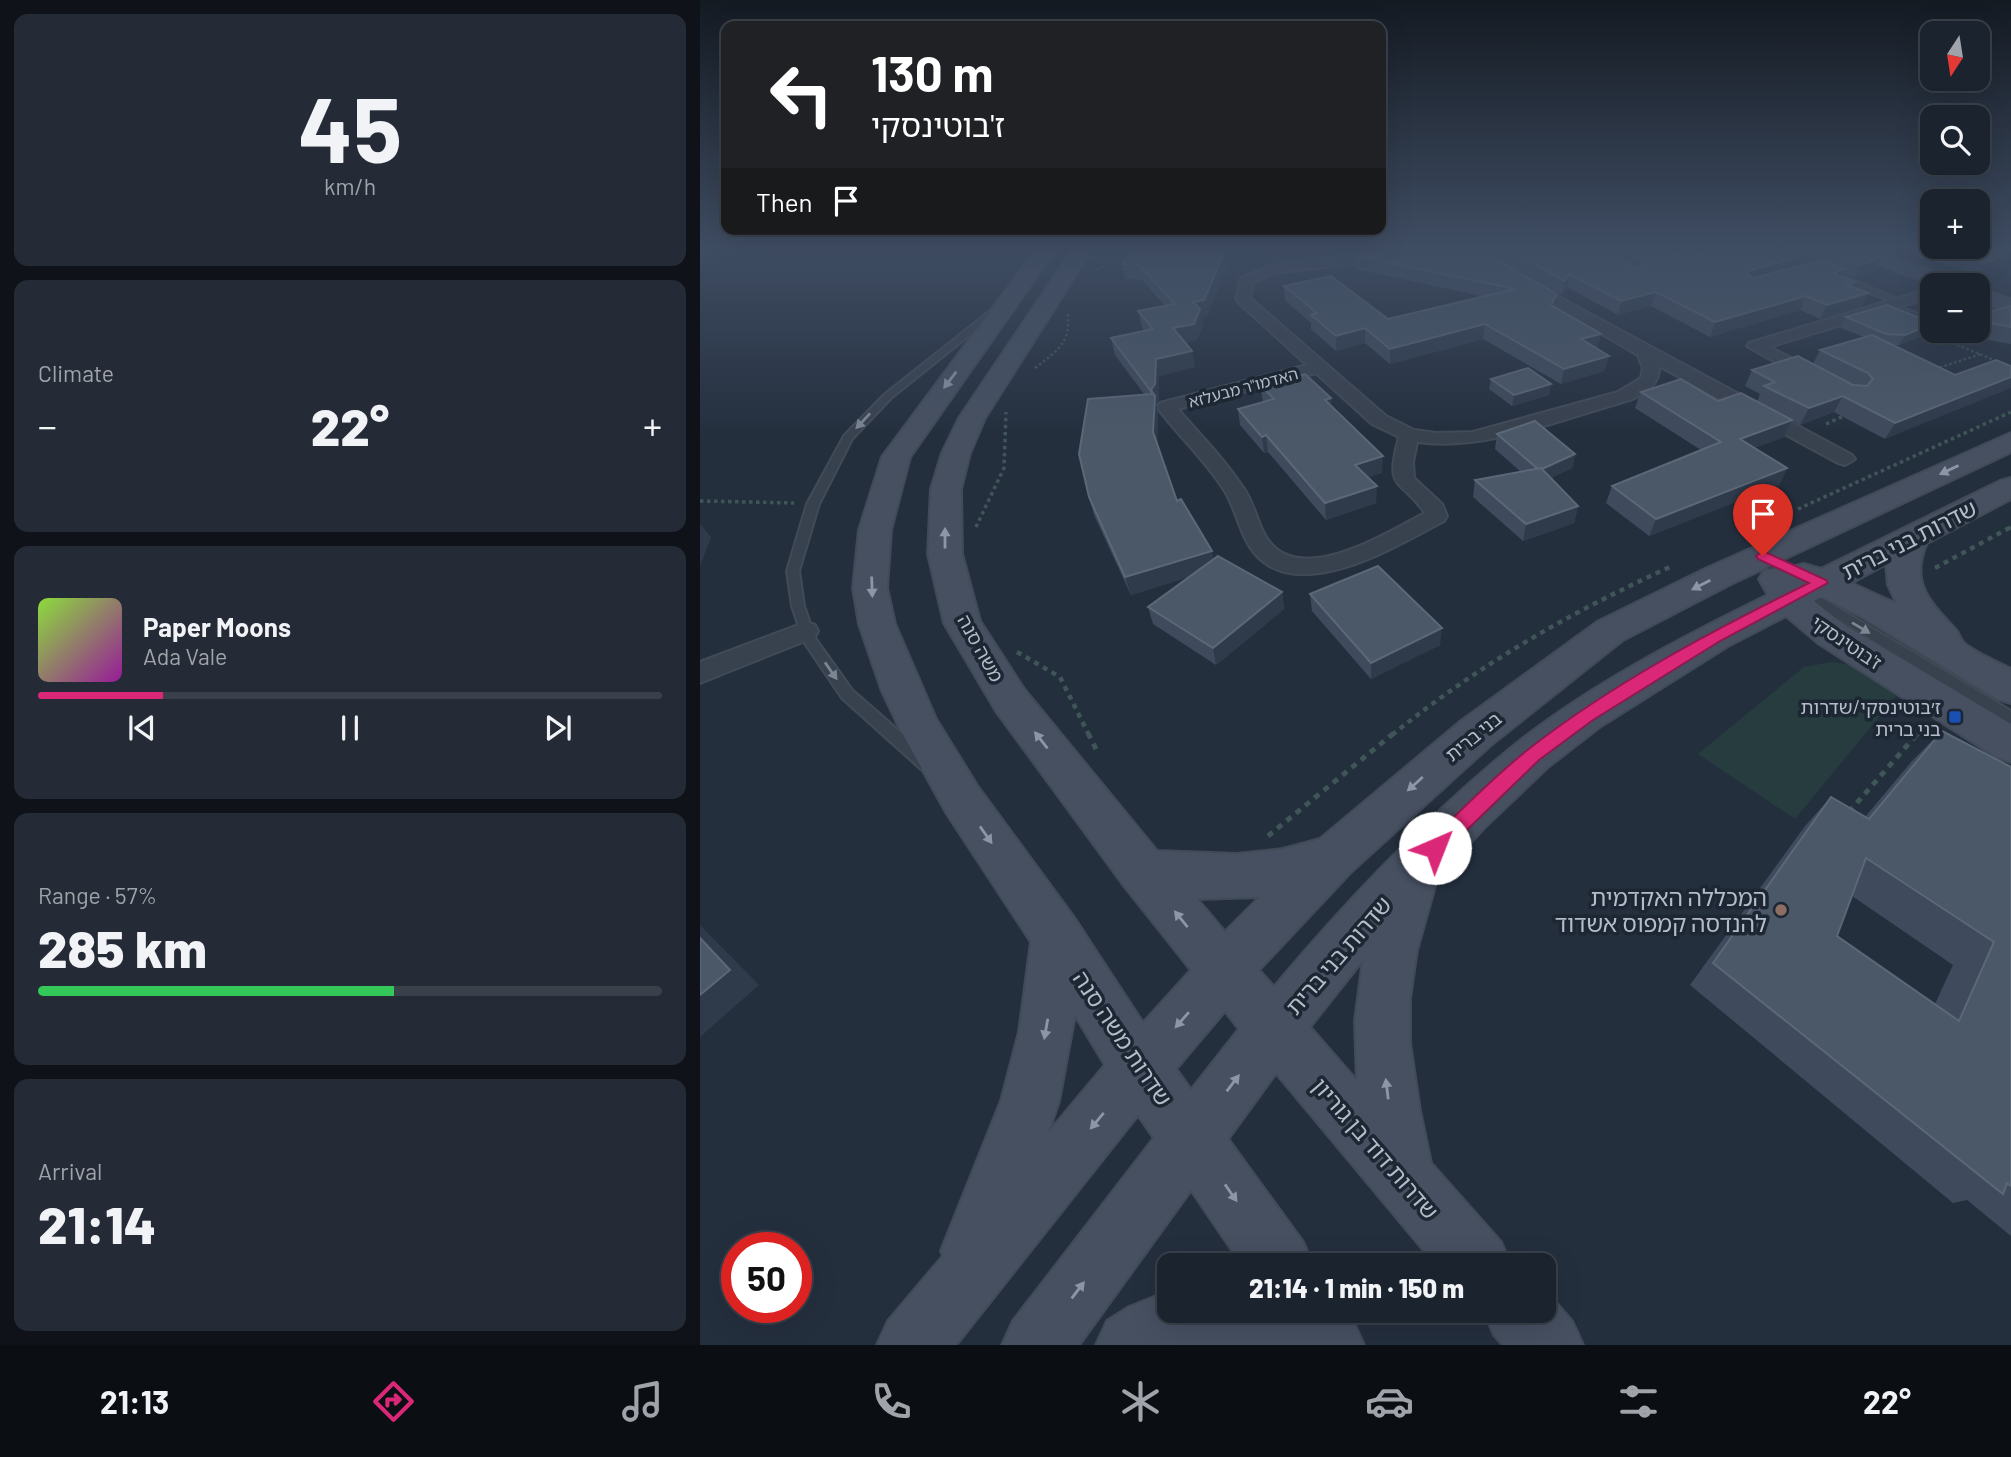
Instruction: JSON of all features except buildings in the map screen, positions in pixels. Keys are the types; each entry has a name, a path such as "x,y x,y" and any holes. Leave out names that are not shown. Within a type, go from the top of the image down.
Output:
{"main road":[{"path":"958,1287 994,1202 1030,1101 1046,1032 1058,937 952,787 897,681 872,607 871,565 883,491 896,457 1003,309"},
{"name":"משה סנה","path":"1052,309 972,418 956,453 946,489 945,554 962,623 1010,700 1224,972"},
{"path":"1763,556 2011,442"},
{"name":"שדרות בני ברית","path":"1037,1345 1273,1030 1345,942 1470,812 1533,755 1587,715 1715,637 2011,487"},
{"path":"1913,537 1902,572 1908,591 1926,621 1949,645 2001,682"},
{"name":"ז'בוטינסקי","path":"1763,556 1804,592 1830,634 2011,745"},
{"name":"בני ברית","path":"1224,972 1335,856 1476,733 1610,631 1763,556"},
{"name":"ז'בוטינסקי","path":"1804,592 1875,608 2001,682"},
{"path":"1142,871 1183,877 1231,879 1297,869 1335,856"},
{"path":"1404,1180 1388,1097 1382,998 1389,956 1417,866"},
{"name":"שדרות משה סנה","path":"1058,937 1140,1068 1192,1137"},
{"path":"912,1345 1140,1068 1224,972 1273,1030"},
{"name":"שדרות דוד בן גוריון","path":"1273,1030 1468,1253"},
{"path":"1192,1137 1272,1253"},
{"path":"1131,1345 1151,1330 1173,1322 1202,1318 1244,1320 1286,1329 1331,1345"},
{"path":"1318,1323 1331,1345"},
{"path":"1529,1323 1548,1345"}],"street":[{"name":"האדמו\"ר מבעלזא","path":"1254,309 1379,420 1409,435 1436,439 1474,438 1624,396 1645,384 1652,374 1653,366 1645,352"},
{"path":"1570,309 1845,459"},
{"path":"1853,395 1755,346 1875,309"},
{"name":"האדמו\"ר מבעלזא","path":"1319,367 1166,407 1234,489 1265,551 1284,565 1314,567 1347,560 1436,516 1435,509 1403,480 1400,466 1409,435"},
{"path":"700,673 806,631"}],"lane":[{"path":"952,787 847,694 809,639 798,606 793,571 813,504 848,438 864,418 888,396 998,309"},
{"path":"1804,592 2011,718"}],"path":[{"path":"1032,370 1059,351 1067,341 1071,328 1066,309"},
{"path":"1953,343 2001,363"},
{"path":"1929,371 1980,354"},
{"path":"1804,435 1846,415 1853,395"},
{"path":"972,534 1004,468 1006,409 1009,403"},
{"path":"700,501 813,504"},
{"path":"1934,573 1938,565 2011,527"},
{"path":"1016,651 1060,677 1102,762"},
{"path":"1842,821 1943,704"}],"green space":[{"path":"1831,662 1859,666 1898,694 1795,819 1698,754 1804,667"}],"place":[{"name":"ז׳בוטינסקי/שדרות בני ברית","path":"1955,717"},
{"name":"המכללה האקדמית להנדסה קמפוס אשדוד","path":"1781,910"}],"route":[{"path":"1435,848 1533,755 1587,715 1653,672 1715,637 1821,583 1763,556"}]}
